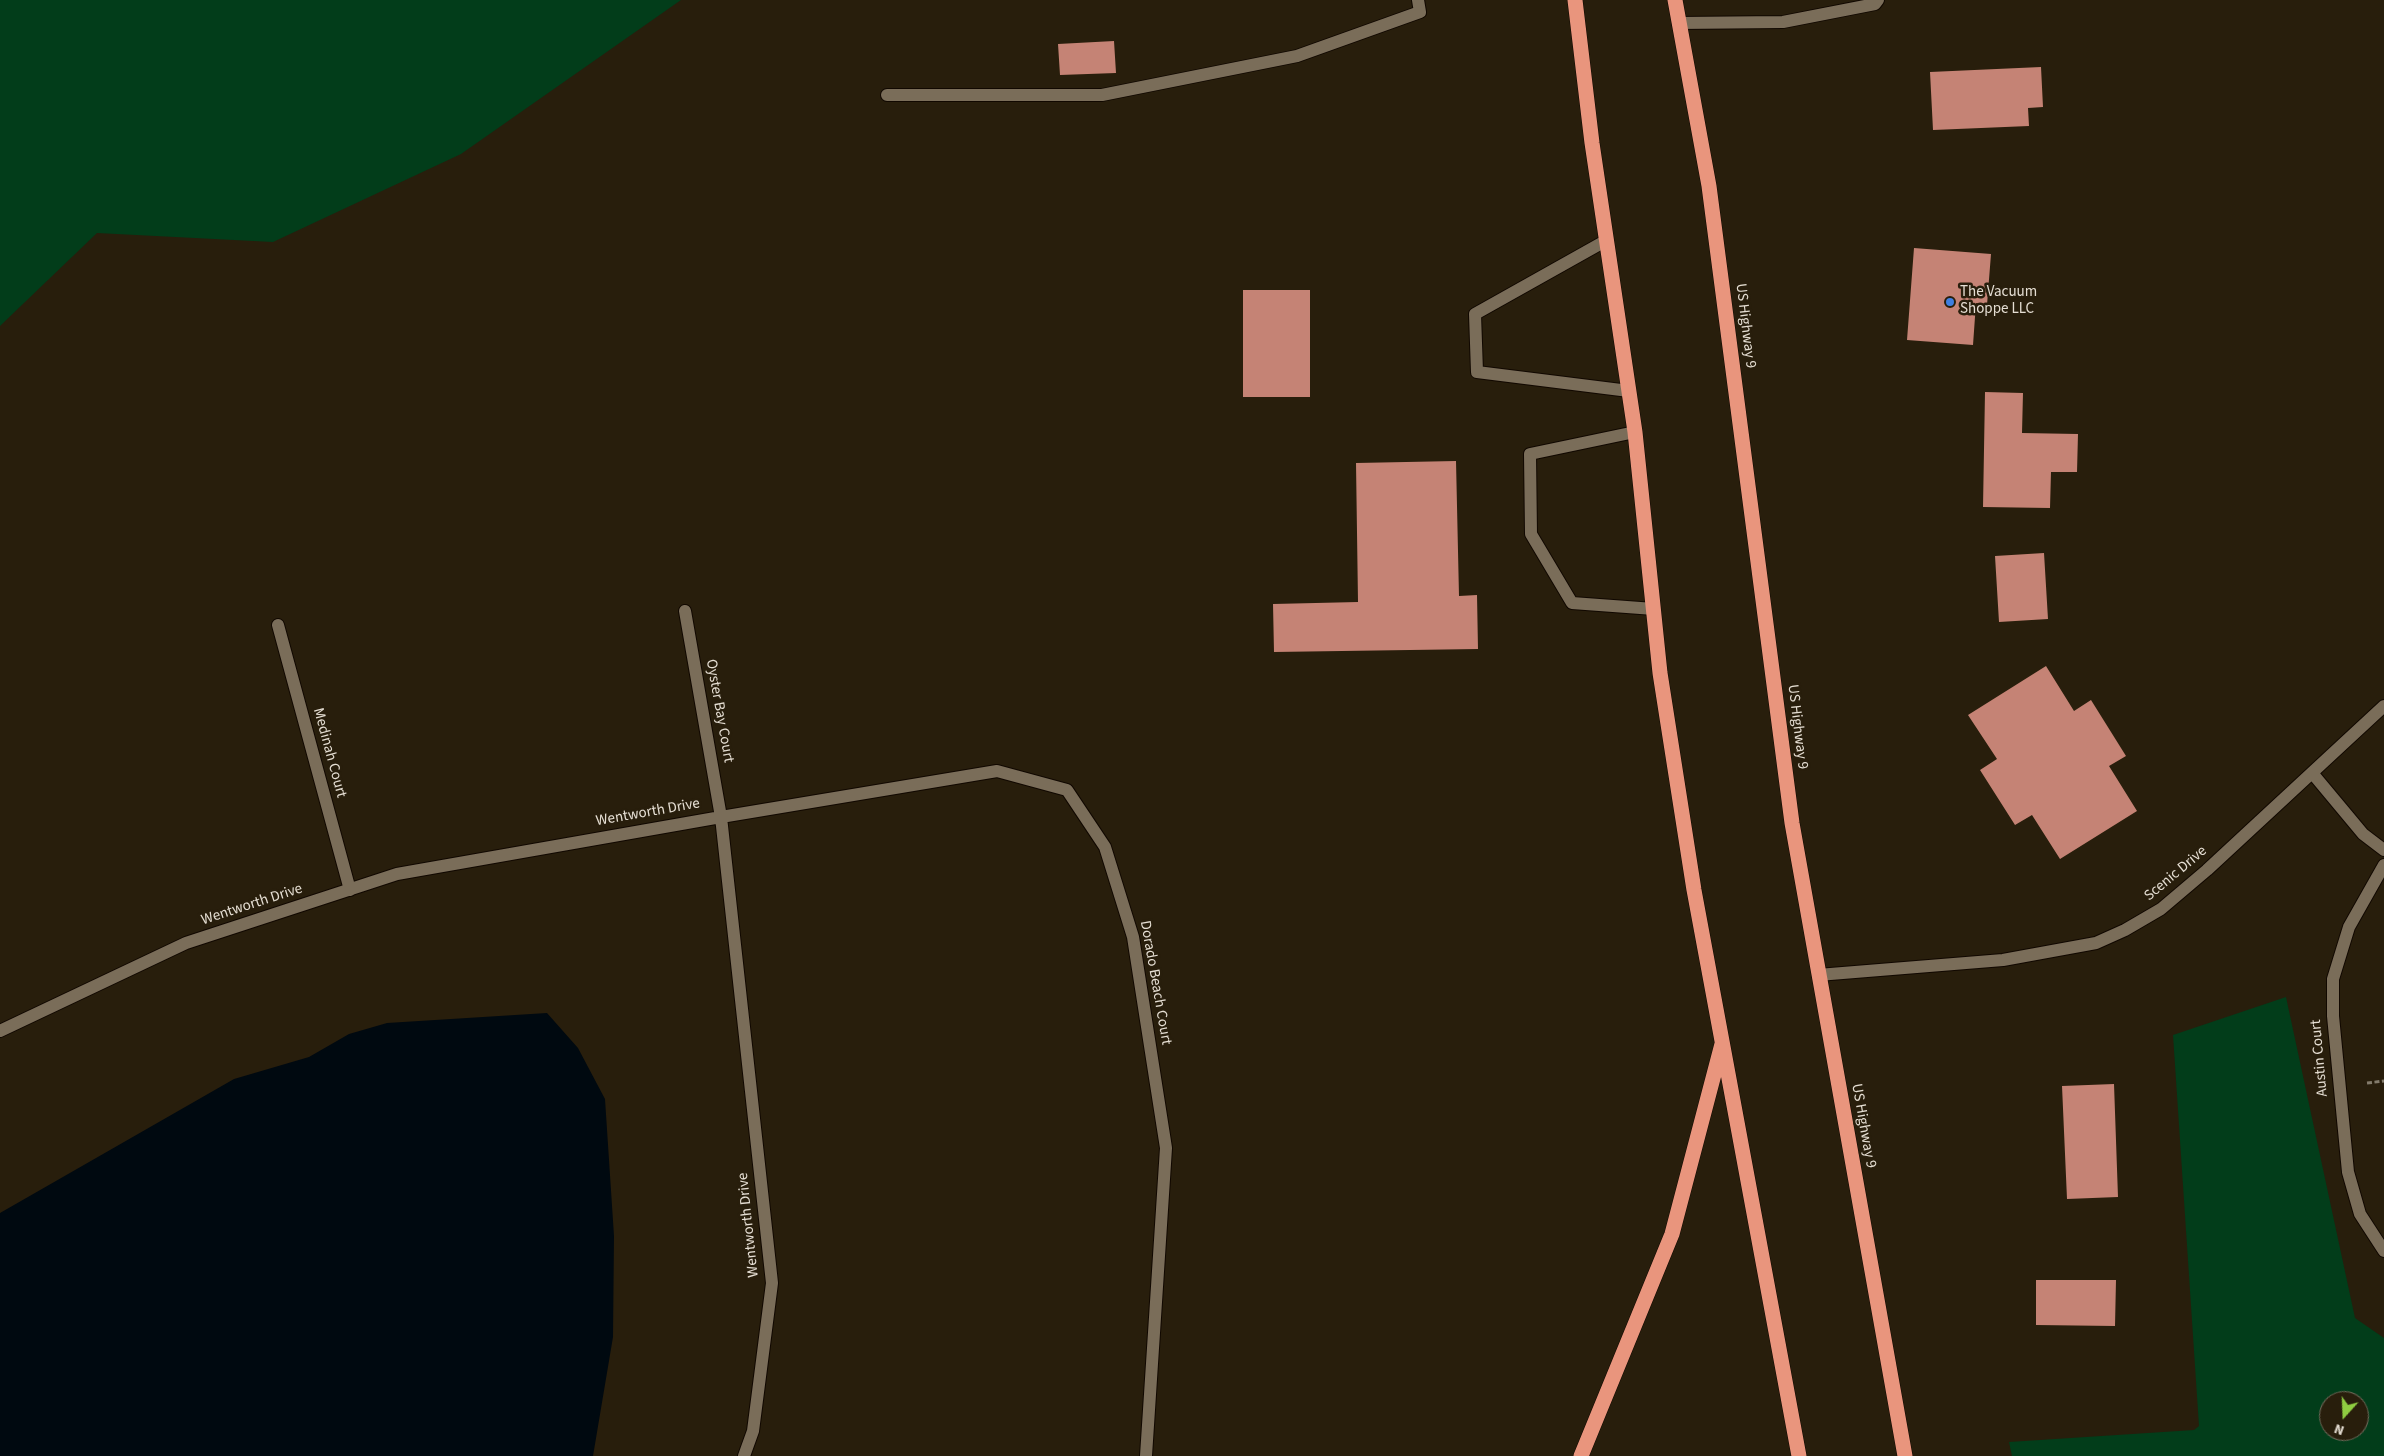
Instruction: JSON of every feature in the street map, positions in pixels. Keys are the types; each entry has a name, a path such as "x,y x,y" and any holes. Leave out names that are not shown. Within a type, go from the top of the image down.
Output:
{"highway":[{"path":"1575,0 1592,143 1635,432 1660,673 1694,890 1799,1456"},
{"name":"US Highway 9","path":"1675,0 1709,186 1792,823 1904,1456"},
{"path":"1581,1456 1672,1234 1723,1040"}],"street":[{"path":"887,95 1102,95 1297,56 1420,12 1418,0"},
{"path":"1678,23 1783,22 1874,4 1878,0"},
{"path":"1607,240 1475,314 1477,372 1629,391"},
{"path":"1635,432 1530,454 1531,534 1572,603 1654,609"},
{"name":"Oyster Bay Court","path":"685,611 721,817"},
{"name":"Medinah Court","path":"278,625 350,890"},
{"name":"Scenic Drive","path":"1818,975 2003,960 2096,943 2126,930 2161,909 2313,774 2384,706"},
{"name":"Dorado Beach Court","path":"721,817 997,771 1067,790 1106,847 1133,937 1166,1148 1146,1456"},
{"path":"2313,774 2363,834 2384,850"},
{"name":"Wentworth Drive","path":"0,1031 186,943 397,874 721,817 772,1283 753,1432 744,1456"},
{"name":"Austin Court","path":"2384,865 2349,927 2333,979 2332,1016 2348,1172 2360,1214 2384,1251"}],"green space":[{"path":"0,0 681,0 461,154 273,242 97,233 0,326"},
{"path":"2286,997 2355,1318 2384,1338 2384,1456 2012,1456 2009,1442 2194,1430 2199,1426 2173,1035"}],"shaded area":[{"path":"547,1013 578,1048 605,1099 614,1236 613,1337 593,1456 0,1456 0,1213 234,1079 309,1057 349,1034 387,1023"}],"building":[{"path":"1114,41 1116,73 1060,75 1058,44"},
{"path":"2041,67 2043,107 2028,108 2029,126 1933,130 1930,72"},
{"path":"1914,248 1991,254 1987,305 1976,303 1973,345 1907,340"},
{"path":"1243,290 1310,290 1310,397 1243,397"},
{"path":"1985,392 2023,393 2022,433 2078,434 2077,472 2051,472 2050,508 1983,507"},
{"path":"1456,461 1459,596 1477,595 1478,649 1274,652 1273,604 1358,602 1356,463"},
{"path":"2044,553 2048,619 1999,622 1995,556"},
{"path":"2046,666 2074,711 2091,700 2126,756 2109,766 2137,811 2060,859 2032,815 2015,825 1980,770 1997,759 1968,715"},
{"path":"2114,1084 2118,1197 2067,1199 2062,1086"},
{"path":"2036,1280 2116,1280 2115,1326 2036,1325"}],"place":[{"name":"The Vacuum Shoppe LLC","path":"1950,302"}]}
